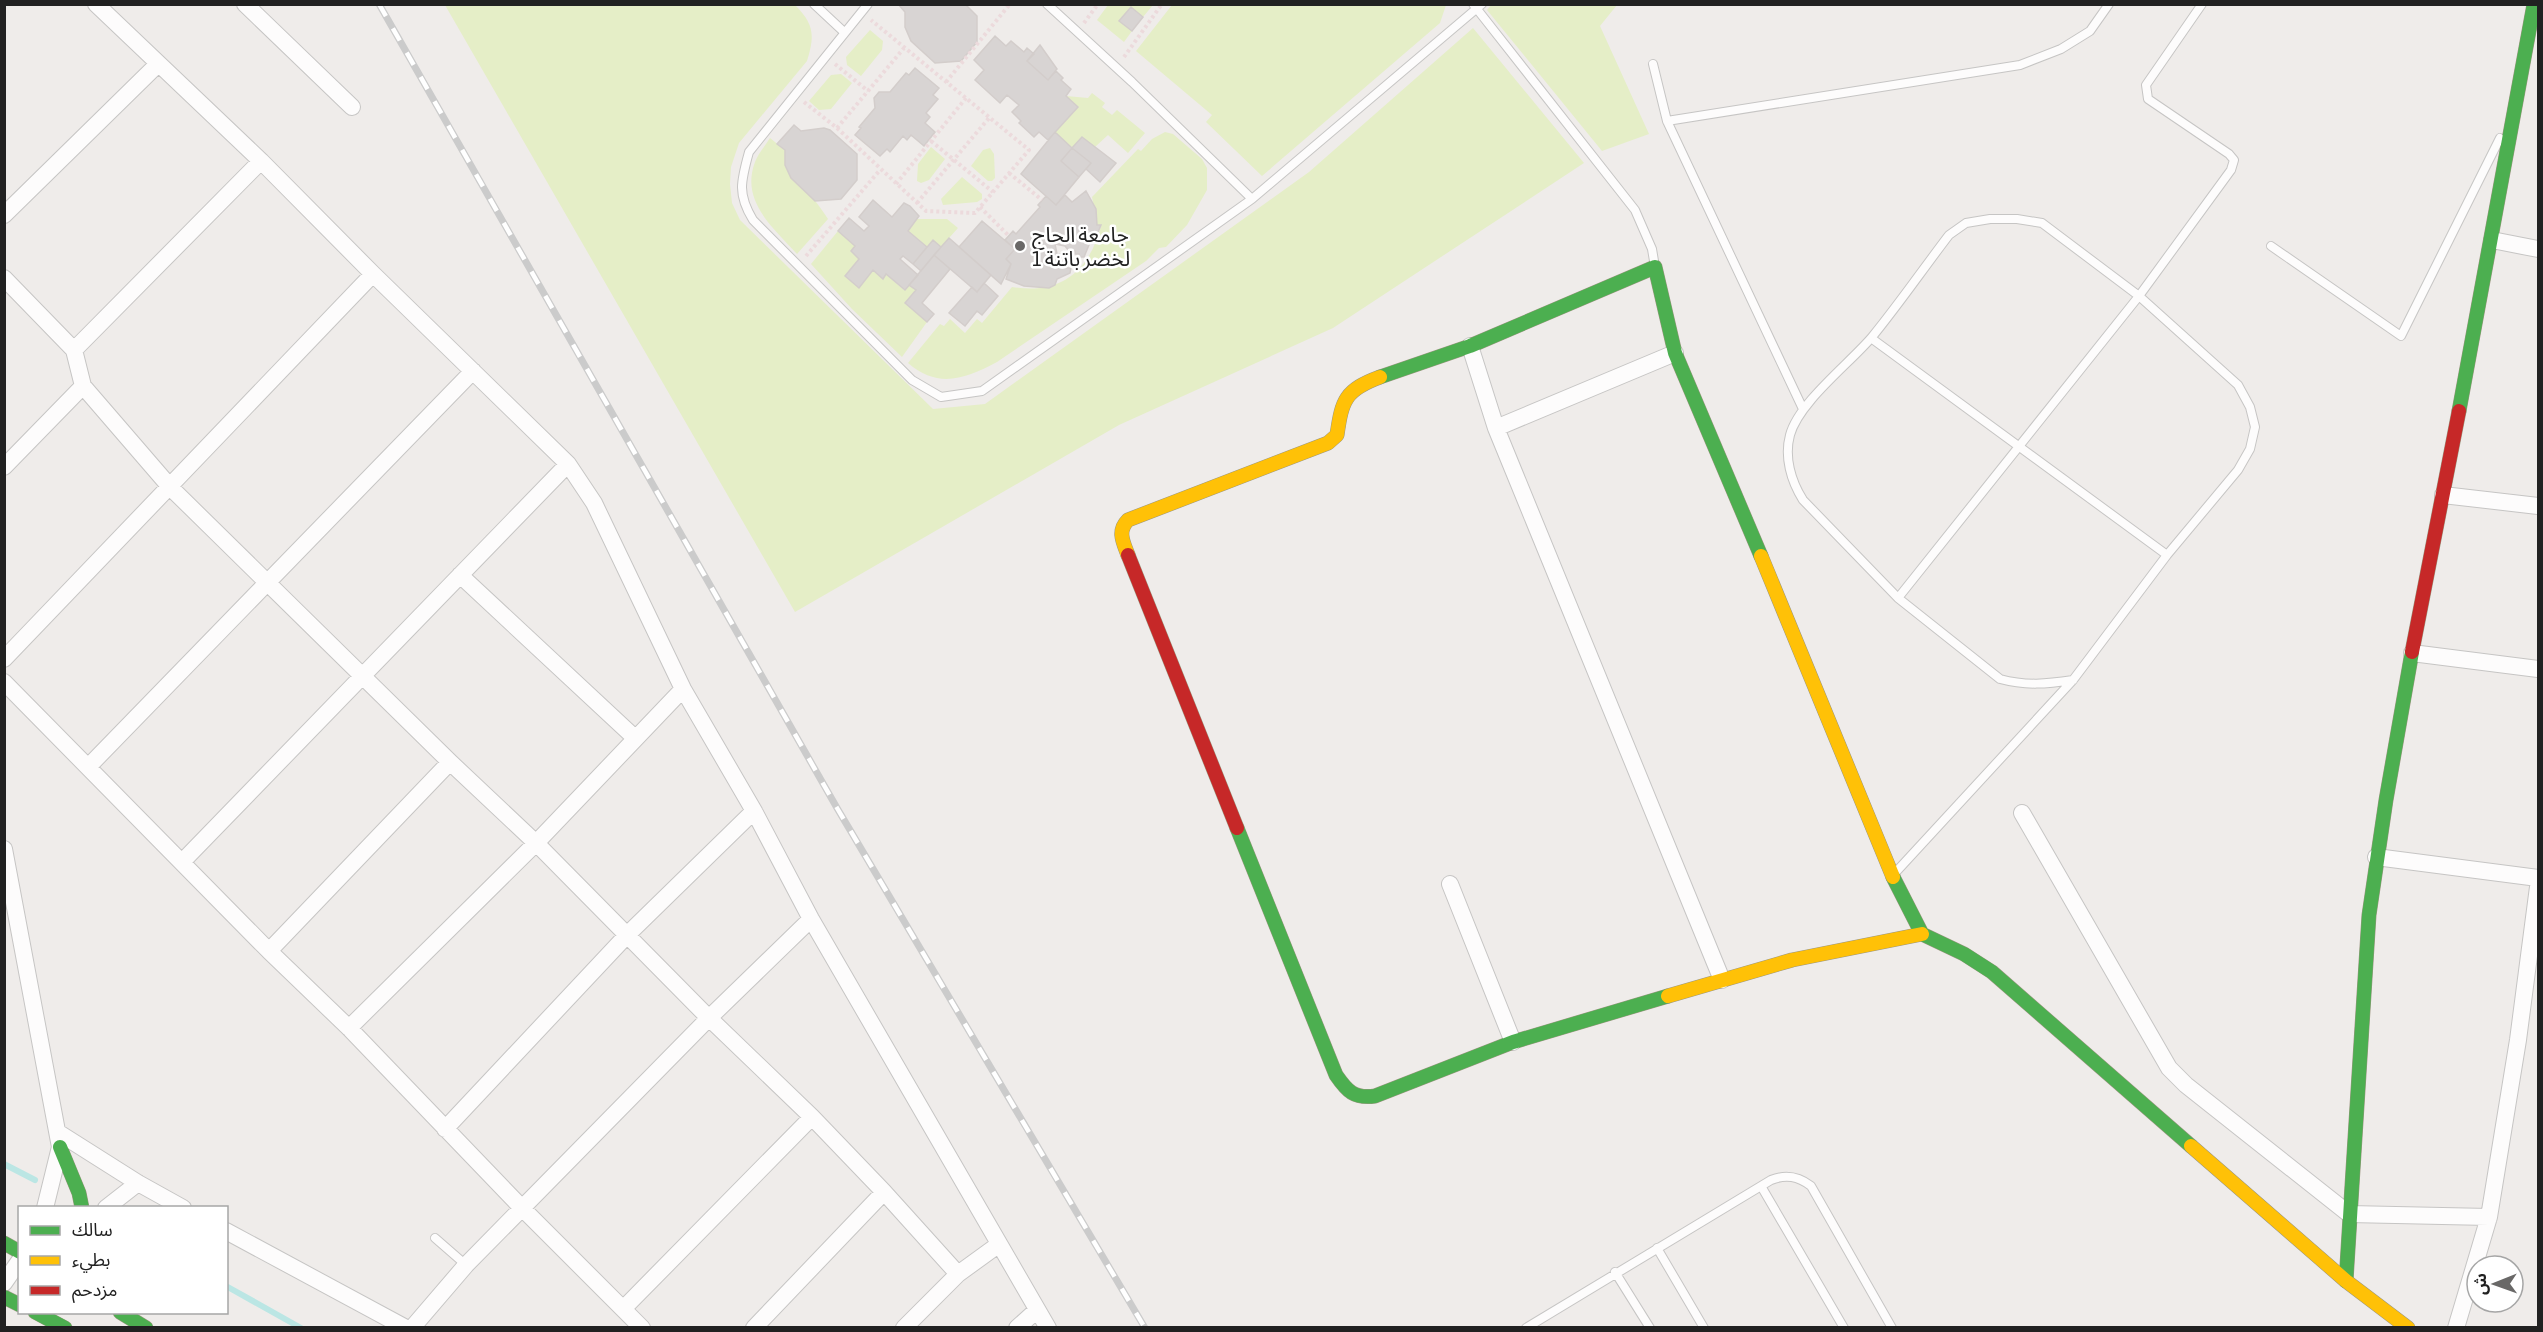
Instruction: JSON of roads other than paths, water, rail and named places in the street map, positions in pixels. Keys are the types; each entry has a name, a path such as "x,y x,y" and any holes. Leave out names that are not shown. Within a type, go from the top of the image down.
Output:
{"main road":[{"path":"2346,1281 2369,915 2376,857 2412,653 2492,240 2514,108 2532,51 2534,4"},
{"path":"1922,934 1893,876 1789,620 1675,353 1655,267 1470,346 1367,382 1346,396 1340,413 1337,435 1328,443 1128,520 1122,526 1121,537 1246,856 1336,1075 1348,1094 1359,1099 1375,1096 1513,1042 1792,960 1922,934 1964,954 1992,972 2346,1281 2408,1328"},
{"path":"59,1140 82,1206"},
{"path":"4,1243 18,1251"},
{"path":"4,1297 18,1304"},
{"path":"39,1314 65,1328"},
{"path":"123,1314 146,1328"}],"street":[{"path":"96,4 261,160 373,274 568,464 594,503 683,689 754,811 810,919 1048,1328"},
{"path":"245,4 352,107"},
{"path":"4,215 158,64"},
{"path":"74,350 261,160"},
{"path":"2492,240 2538,249"},
{"path":"4,659 171,488 373,274"},
{"path":"4,278 74,350 83,386 171,488 628,933 709,1018 812,1117 958,1274"},
{"path":"1470,346 1496,428 1722,980"},
{"path":"1496,428 1675,353"},
{"path":"88,768 472,371"},
{"path":"4,467 83,386"},
{"path":"182,862 568,464"},
{"path":"2443,495 2538,506"},
{"path":"460,575 635,738"},
{"path":"2412,653 2538,669"},
{"path":"4,682 269,951 349,1028 522,1208 642,1328"},
{"path":"349,1028 536,843 683,689"},
{"path":"269,951 450,762"},
{"path":"445,1129 628,933 754,811"},
{"path":"2022,813 2169,1068 2186,1084 2349,1214 2488,1217"},
{"path":"4,849 59,1140 45,1206"},
{"path":"2376,857 2538,878"},
{"path":"1450,884 1513,1042"},
{"path":"2456,1328 2488,1217 2518,1040 2538,887"},
{"path":"412,1328 465,1266 709,1018 810,919"},
{"path":"623,1309 812,1117"},
{"path":"59,1140 179,1206"},
{"path":"109,1206 138,1183"},
{"path":"754,1328 884,1192"},
{"path":"228,1232 406,1328"},
{"path":"904,1328 958,1274 998,1245"},
{"path":"4,1283 18,1263"},
{"path":"1017,1328 1037,1310"}],"lane":[{"path":"814,4 844,32"},
{"path":"868,4 748,152 741,182 743,204 753,220 912,380 942,397 982,391 1252,199 1477,6 1635,210 1652,249 1655,267"},
{"path":"1047,4 1116,67 1252,199"},
{"path":"1667,121 2020,65 2061,49 2090,31 2109,4"},
{"path":"1898,598 2139,296 2231,170 2234,160 2229,154 2148,99 2146,92 2146,85 2202,4"},
{"path":"1653,64 1667,121 1762,327 1803,409"},
{"path":"2271,246 2401,336 2514,108"},
{"path":"1893,876 2073,680 2167,555 2238,470 2250,449 2255,427 2250,407 2238,385 2139,296 2042,223 2017,219 1990,219 1966,223 1949,235 1871,338 1803,409 1790,434 1788,461 1793,485 1803,500 1898,598 2000,679 2020,685 2040,685 2073,680"},
{"path":"1871,338 2167,555"},
{"path":"1526,1328 1615,1272 1761,1186 1779,1177 1788,1176 1811,1186 1892,1328"},
{"path":"1761,1186 1844,1328"},
{"path":"435,1238 465,1266"},
{"path":"1657,1248 1704,1328"},
{"path":"1615,1272 1650,1328"}],"waterway":[{"path":"4,1164 35,1180"},
{"path":"228,1287 301,1328"}],"railway":[{"path":"379,4 837,808 1145,1328"}],"place":[{"name":"جامعة الحاج لخضر باتنة 1","path":"1020,246"}]}
